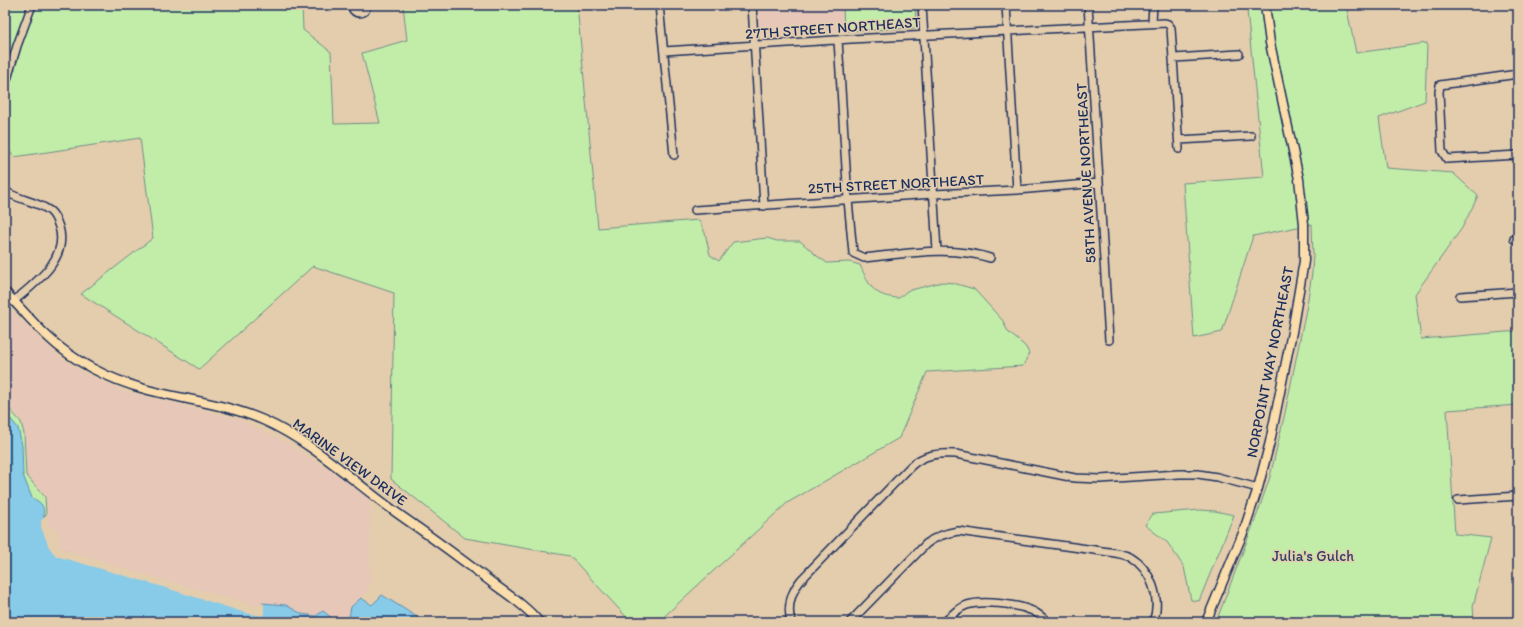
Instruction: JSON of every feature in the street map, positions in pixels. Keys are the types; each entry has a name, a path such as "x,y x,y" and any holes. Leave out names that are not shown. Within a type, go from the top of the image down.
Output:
{"main road":[{"name":"NORPOINT WAY NORTHEAST","path":"1206,622 1243,533 1258,488 1270,442 1292,332 1304,261 1304,224 1299,179 1270,43 1265,5"},
{"name":"MARINE VIEW DRIVE","path":"5,292 48,337 68,353 94,369 118,380 148,390 239,411 263,420 310,447 522,605 540,622"}],"street":[{"path":"5,86 17,46 32,5"},
{"path":"351,5 353,11 357,13 366,11 367,5"},
{"path":"659,5 674,155"},
{"path":"752,5 764,206"},
{"path":"922,5 936,251"},
{"path":"1006,5 1017,190"},
{"name":"58TH AVENUE NORTHEAST","path":"1088,5 1109,340"},
{"path":"1152,22 1153,5"},
{"name":"27TH STREET NORTHEAST","path":"664,51 1090,27 1152,22 1165,23 1170,25 1172,28 1174,58"},
{"path":"838,40 848,200 853,253 864,258 936,251 978,254 990,258"},
{"path":"1179,149 1174,58 1239,54"},
{"path":"1518,74 1440,85 1439,104 1442,151 1447,159 1518,155"},
{"path":"1179,140 1251,136"},
{"name":"25TH STREET NORTHEAST","path":"695,210 933,194 1017,190 1098,183"},
{"path":"5,191 16,197 41,206 49,211 57,221 61,233 59,248 52,263 38,280 14,301"},
{"path":"1460,296 1518,292"},
{"path":"791,622 791,597 800,580 911,466 929,455 942,453 956,454 1076,478 1100,479 1198,474 1218,477 1258,488"},
{"path":"1458,500 1518,496"},
{"path":"850,622 926,544 945,533 964,531 1125,555 1142,567 1153,586 1156,607 1153,622"},
{"path":"945,622 958,610 967,605 980,603 1008,605 1029,609 1037,613 1048,622"}],"shaded area":[{"path":"758,5 843,5 844,31 759,35"},
{"path":"5,305 56,354 82,372 123,391 239,419 284,441 370,496 370,585 361,598 351,607 349,622 337,622 323,611 316,616 302,614 286,605 262,603 260,608 252,607 132,573 59,548 59,542 5,527 5,522 30,529 31,526 47,529 49,524 47,523 45,497 26,475 22,422 5,404","holes":["51,526 57,530 59,539 49,536"]}],"green space":[{"path":"5,5 302,5 303,30 331,52 334,124 380,123 362,53 407,40 403,5 577,5 598,228 699,220 705,233 710,255 719,261 733,242 767,238 777,241 800,241 827,263 849,262 860,265 866,279 874,289 878,293 891,297 899,298 907,291 942,282 953,283 974,289 1003,321 1008,332 1025,346 1029,353 1023,366 927,372 899,438 787,503 658,622 631,622 570,556 465,538 391,479 394,293 313,266 199,369 81,294 153,238 140,138 14,157 5,145"},
{"path":"843,5 915,5 916,28 844,31"},
{"name":"Julia's Gulch","path":"1245,5 1346,5 1356,53 1427,43 1425,101 1379,118 1386,168 1453,173 1478,196 1462,228 1415,294 1421,339 1518,331 1518,405 1447,410 1455,534 1491,538 1473,606 1474,622 1216,622 1270,477 1285,413 1307,305 1313,255 1312,224 1253,236 1222,332 1194,338 1183,183 1264,177 1247,10"},
{"path":"5,404 21,422 24,434 26,475 45,497 46,515 44,516 5,522"},
{"path":"1200,510 1234,515 1199,601 1191,600 1184,567 1167,542 1145,525 1153,514"}],"water":[{"path":"5,412 18,428 22,445 23,475 32,498 38,501 43,507 44,522 59,548 133,573 260,608 262,603 286,605 302,614 316,616 323,611 337,622 5,622"},
{"path":"382,595 425,622 348,622 351,607 361,598 372,605"}],"pier":[{"path":"46,515 47,523 59,537 61,548 115,566 253,605 258,606 261,603 264,604 264,614 262,616 246,613 56,556 49,547 41,527 41,521"}]}
